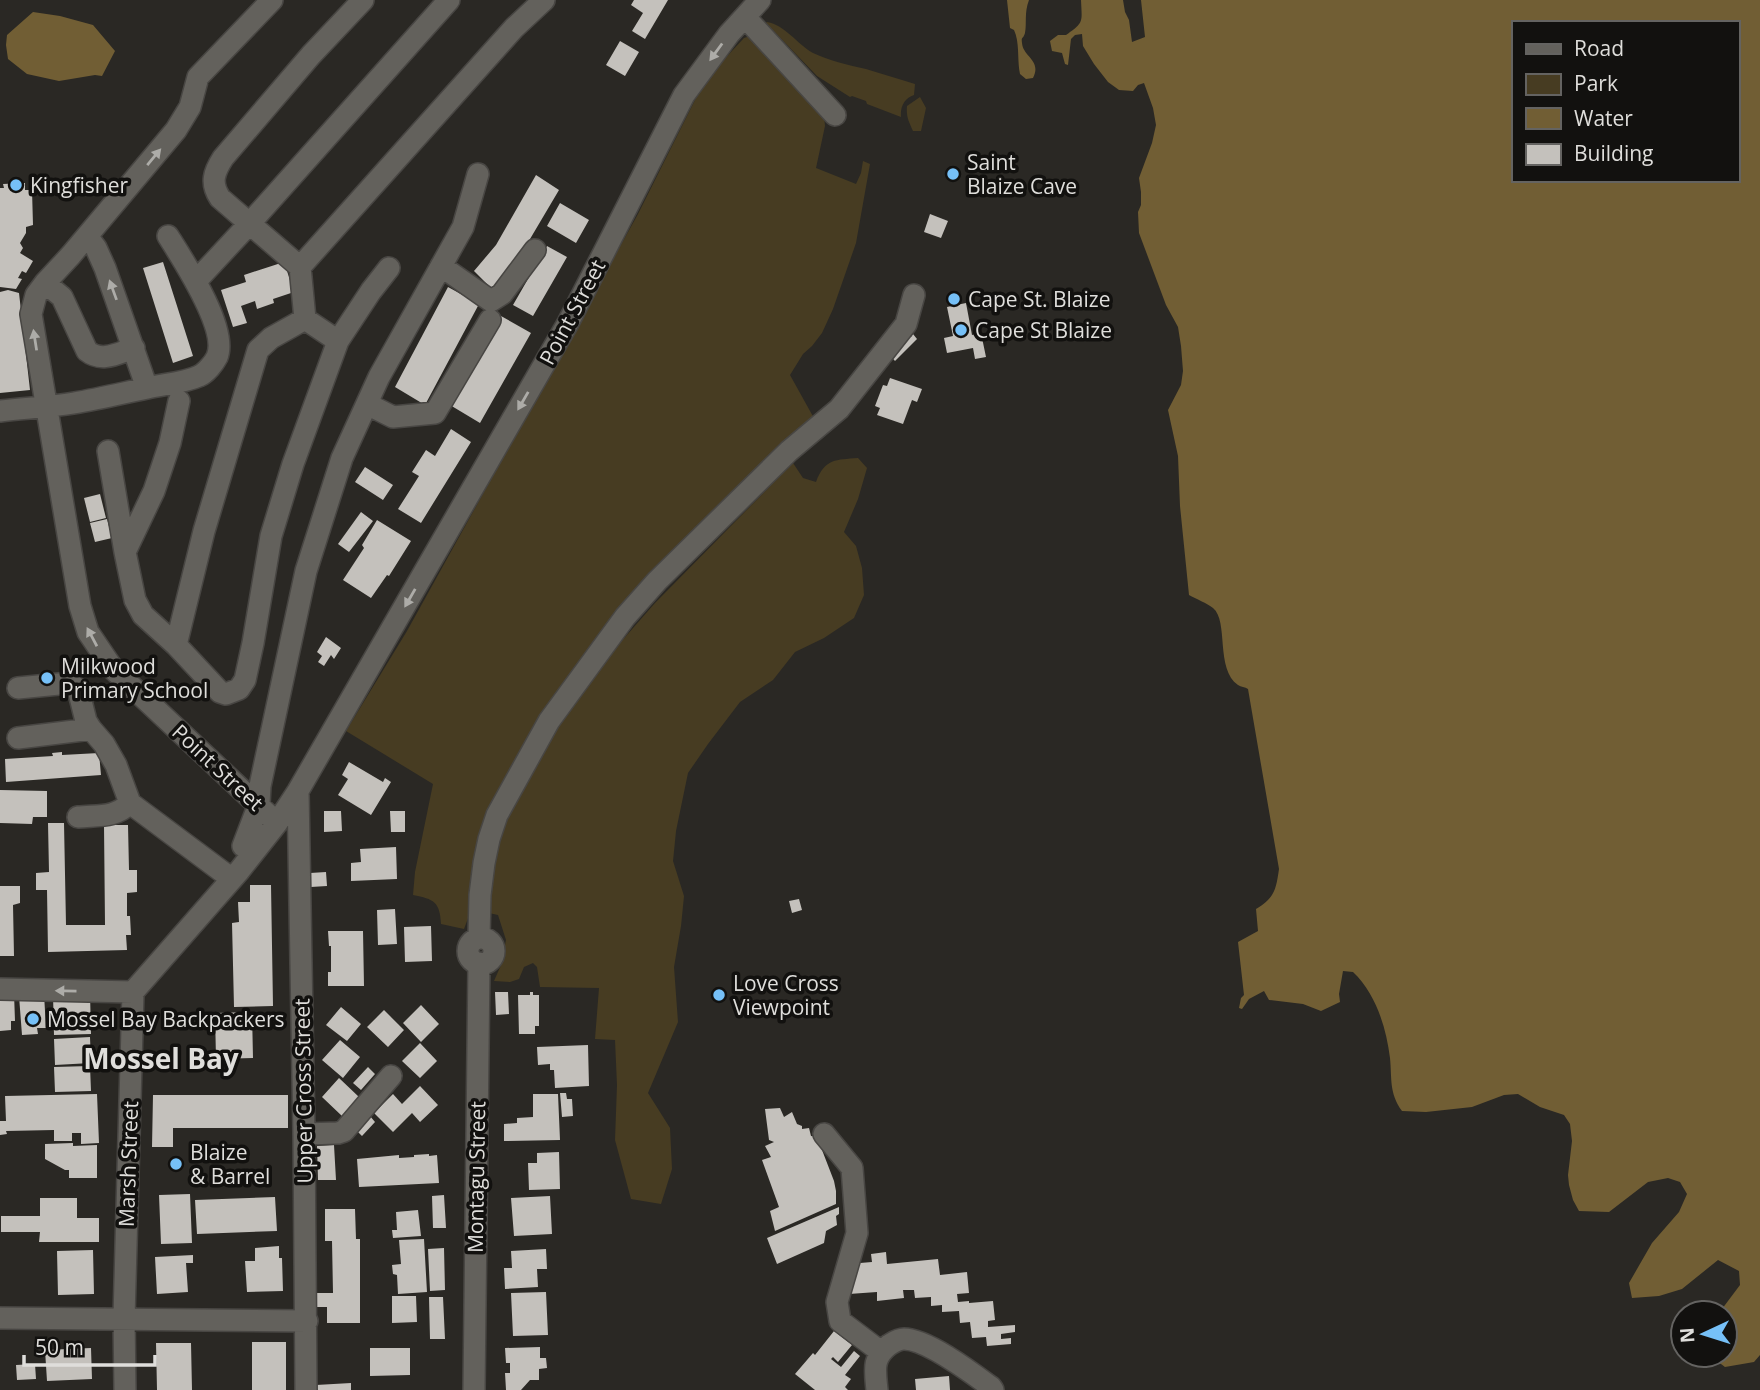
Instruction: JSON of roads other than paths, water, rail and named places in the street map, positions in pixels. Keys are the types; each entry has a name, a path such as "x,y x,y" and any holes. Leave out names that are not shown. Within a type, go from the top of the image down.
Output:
{"street":[{"name":"Point Street","path":"272,0 198,77 190,107 176,130 45,283 36,295 31,314 80,606 88,632 113,669 277,823 568,323 684,95 729,34 760,0"},
{"path":"305,319 300,267 220,198 215,191 214,175 223,158 363,0"},
{"path":"195,281 449,0"},
{"path":"300,267 514,29 544,0"},
{"path":"745,17 835,115"},
{"path":"235,875 259,804 260,786 306,571 342,458 379,377 463,227 478,174"},
{"path":"87,236 105,268 148,388"},
{"path":"0,411 74,403 148,388 201,375 212,365 218,356 218,332 195,281 168,236"},
{"path":"441,267 491,301 502,294 535,250"},
{"path":"108,451 135,600 143,615 176,645 220,692 226,694 239,689 244,680 253,643 271,536 293,464 338,341 365,299 390,268"},
{"path":"45,283 62,297 91,355 103,358 134,348"},
{"name":"Montagu Street","path":"474,1390 479,963 489,961 494,951 490,941 479,938 480,895 489,839 497,815 549,721 625,617 657,581 789,451 839,409 905,324 914,295"},
{"path":"305,319 338,341"},
{"path":"176,645 204,531 258,351 271,338 305,319"},
{"path":"367,404 393,417 435,413 490,320"},
{"path":"125,552 153,491 170,443 179,401"},
{"path":"18,688 69,683 74,685 78,689 86,721 110,754 130,803 235,875"},
{"path":"19,738 91,729"},
{"path":"239,788 243,846"},
{"name":"Upper Cross Street","path":"298,791 306,1390"},
{"path":"78,817 115,814 130,803"},
{"path":"0,989 133,992 277,823"},
{"name":"Marsh Street","path":"125,1390 124,1318 133,992"},
{"path":"304,1134 344,1131 391,1076"},
{"path":"824,1134 852,1168 857,1233 837,1302 840,1321 881,1352"},
{"path":"0,1318 307,1321"},
{"path":"877,1390 877,1359 881,1352 902,1339 926,1346 962,1365 993,1390"}],"water":[{"path":"1007,0 1029,0 1022,41 1023,48 1034,63 1033,78 1026,79 1020,74 1017,40 1014,30 1010,28"},
{"path":"1081,0 1123,0 1132,42 1145,37 1141,0 1760,0 1760,1355 1754,1362 1739,1365 1739,1299 1730,1299 1740,1285 1739,1271 1718,1260 1682,1289 1659,1296 1632,1298 1629,1283 1652,1243 1679,1212 1687,1194 1680,1182 1668,1178 1648,1182 1609,1212 1579,1211 1569,1185 1572,1141 1570,1124 1564,1115 1540,1107 1518,1094 1504,1095 1472,1107 1426,1112 1402,1111 1393,1092 1383,1023 1368,990 1353,972 1343,971 1340,1002 1321,1011 1303,1004 1269,1000 1264,991 1249,999 1242,1009 1239,1008 1244,995 1238,942 1258,931 1256,909 1274,892 1279,869 1248,689 1231,678 1227,668 1218,614 1211,606 1189,595 1178,456 1168,410 1181,385 1181,346 1178,327 1166,305 1139,233 1139,178 1156,125 1153,108 1144,83 1133,91 1119,90 1108,82 1083,46 1082,34 1071,39 1068,65 1065,64 1062,53 1052,51 1050,41 1058,35 1066,35 1079,24"},
{"path":"33,12 93,25 115,51 102,76 59,81 27,74 8,59 7,35"}],"place":[{"name":"Saint Blaize Cave","path":"953,174"},
{"name":"Kingfisher","path":"16,185"},
{"name":"Cape St. Blaize","path":"954,299"},
{"name":"Cape St Blaize","path":"961,330"},
{"name":"Milkwood Primary School","path":"47,678"},
{"name":"Love Cross Viewpoint","path":"719,995"},
{"name":"Mossel Bay Backpackers","path":"33,1019"},
{"name":"Blaize & Barrel","path":"176,1164"}],"district":[{"name":"Mossel Bay","path":"161,1058"}]}
